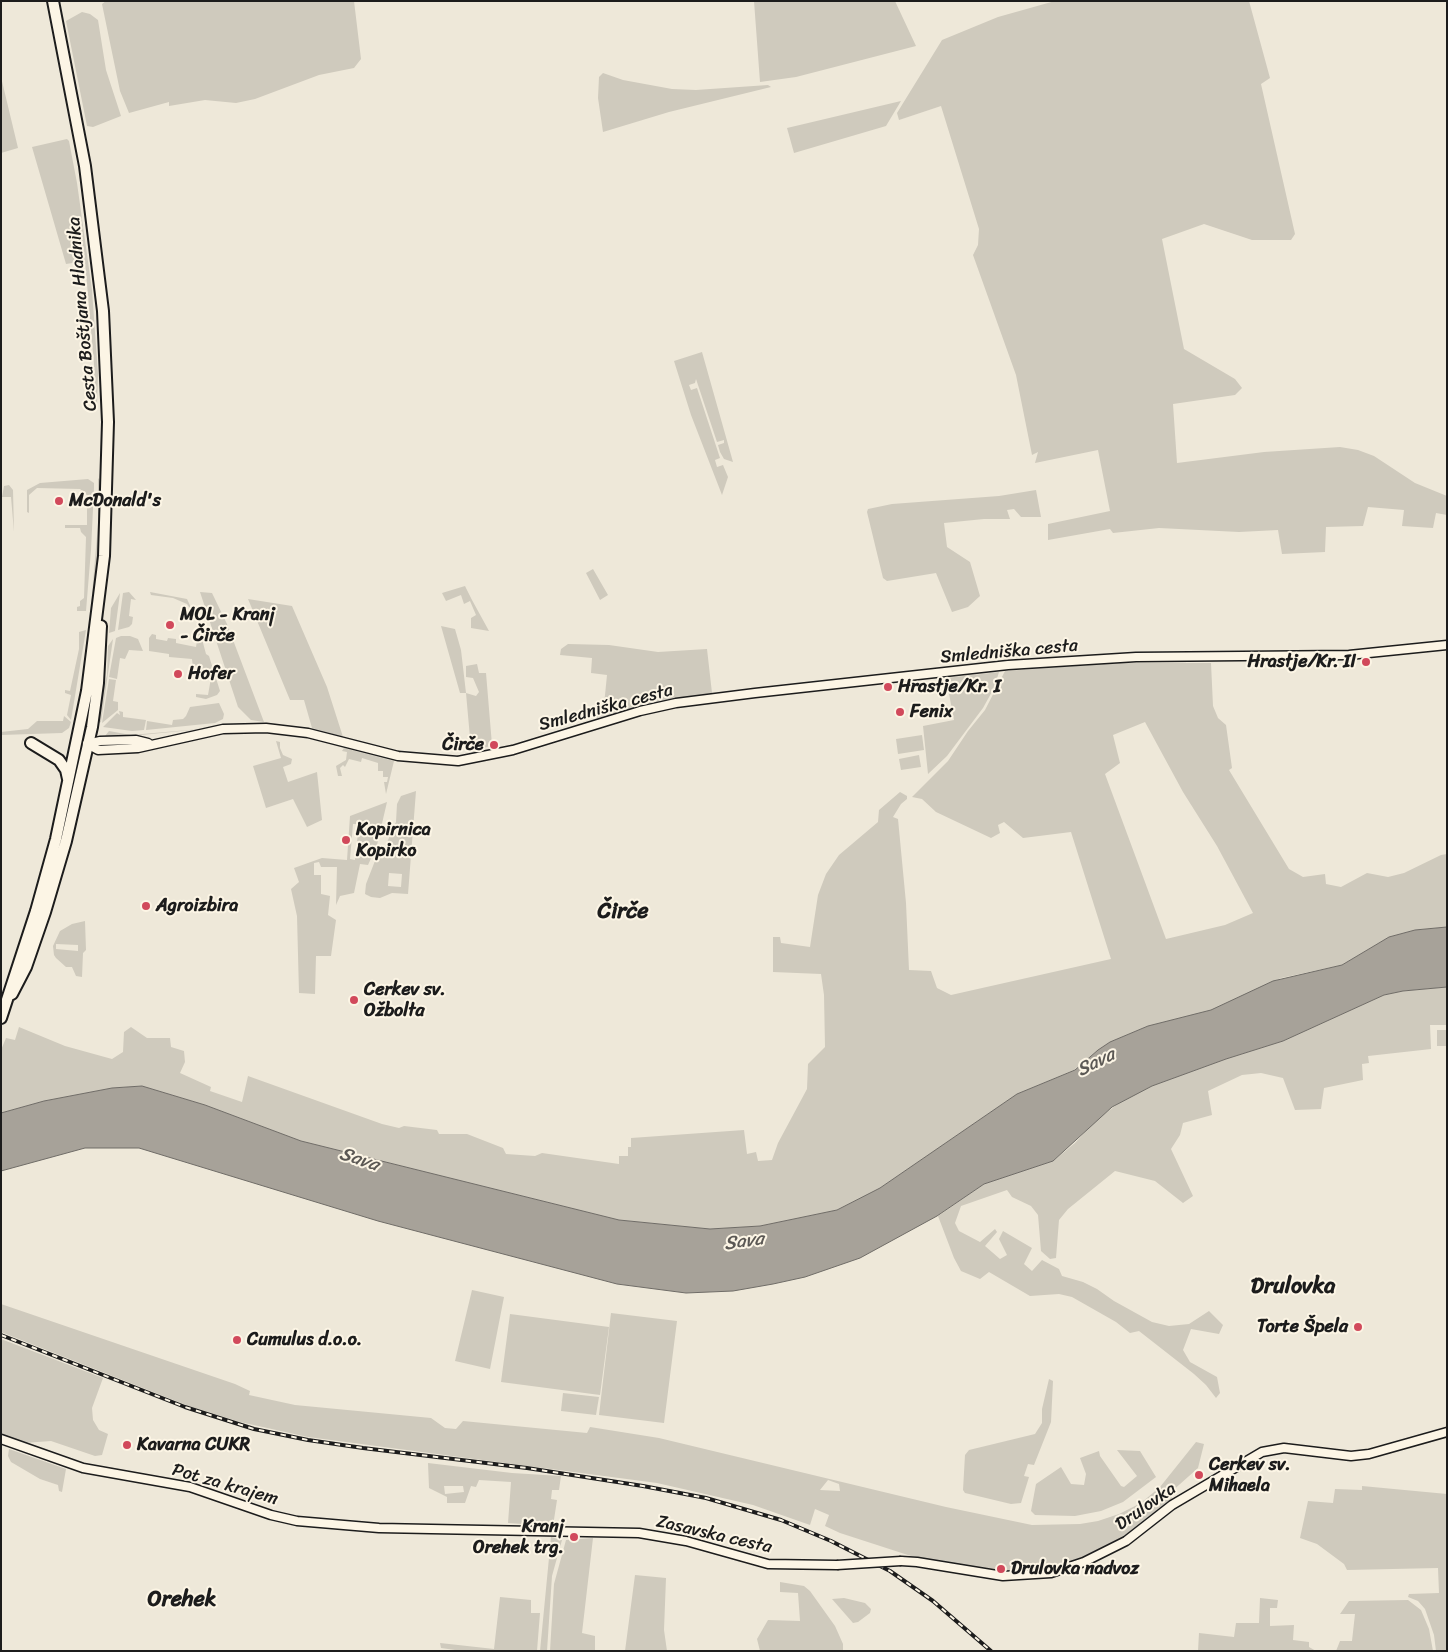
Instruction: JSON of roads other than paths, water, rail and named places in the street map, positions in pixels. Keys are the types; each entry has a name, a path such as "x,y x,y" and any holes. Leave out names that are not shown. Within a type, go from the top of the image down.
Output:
{"main road":[{"name":"Cesta Boštjana Hladnika","path":"9,998 14,974 48,873 88,691 104,556 108,422 102,301 85,166 53,1"},
{"path":"1,1018 9,998 20,981 45,912 66,841 98,683 105,574 104,556"},
{"path":"31,743 59,760 66,770 68,783"}],"street":[{"name":"Smledniška cesta","path":"87,744 100,741 136,740 150,744 223,729 266,728 308,733 398,756 458,761 513,750 606,720 676,703 1002,665 1136,657 1350,655 1447,645"},
{"name":"Drulovka","path":"1003,1576 1040,1575 1071,1568 1100,1555 1126,1541 1186,1496 1262,1452 1284,1448 1340,1456 1369,1454 1447,1432"},
{"name":"Pot za krajem","path":"1,1439 83,1468 190,1487 285,1519 387,1528"},
{"name":"Zasavska cesta","path":"387,1528 640,1533 686,1541 768,1564 837,1565 917,1562 1003,1576"}],"water":[{"name":"Sava","path":"1447,927 1447,987 1403,991 1384,995 1283,1041 1152,1086 1112,1107 1053,1161 984,1184 937,1216 860,1258 805,1277 733,1291 686,1293 617,1284 378,1221 139,1148 85,1148 1,1171 1,1113 44,1101 112,1088 142,1086 205,1105 301,1141 619,1220 710,1229 760,1226 837,1210 880,1188 1017,1094 1075,1070 1110,1042 1148,1026 1211,1010 1273,981 1342,965 1389,937 1415,930"}],"railway":[{"path":"1,1335 185,1407 254,1429 308,1440 527,1468 643,1486 706,1498 781,1520 831,1541 890,1571 933,1601 991,1651"}],"place":[{"name":"McDonald's","path":"59,501"},
{"name":"MOL - Kranj - Čirče","path":"170,625"},
{"name":"Hrastje/Kr. II","path":"1366,662"},
{"name":"Hofer","path":"178,674"},
{"name":"Hrastje/Kr. I","path":"888,687"},
{"name":"Fenix","path":"900,712"},
{"name":"Čirče","path":"494,745"},
{"name":"Kopirnica Kopirko","path":"346,840"},
{"name":"Agroizbira","path":"146,906"},
{"name":"Cerkev sv. Ožbolta","path":"354,1000"},
{"name":"Torte Špela","path":"1358,1327"},
{"name":"Cumulus d.o.o.","path":"237,1340"},
{"name":"Kavarna CUKR","path":"127,1445"},
{"name":"Cerkev sv. Mihaela","path":"1199,1475"},
{"name":"Kranj Orehek trg.","path":"574,1537"},
{"name":"Drulovka nadvoz","path":"1001,1569"}],"district":[{"name":"Čirče","path":"623,912"},
{"name":"Drulovka","path":"1293,1287"},
{"name":"Orehek","path":"182,1600"}]}
